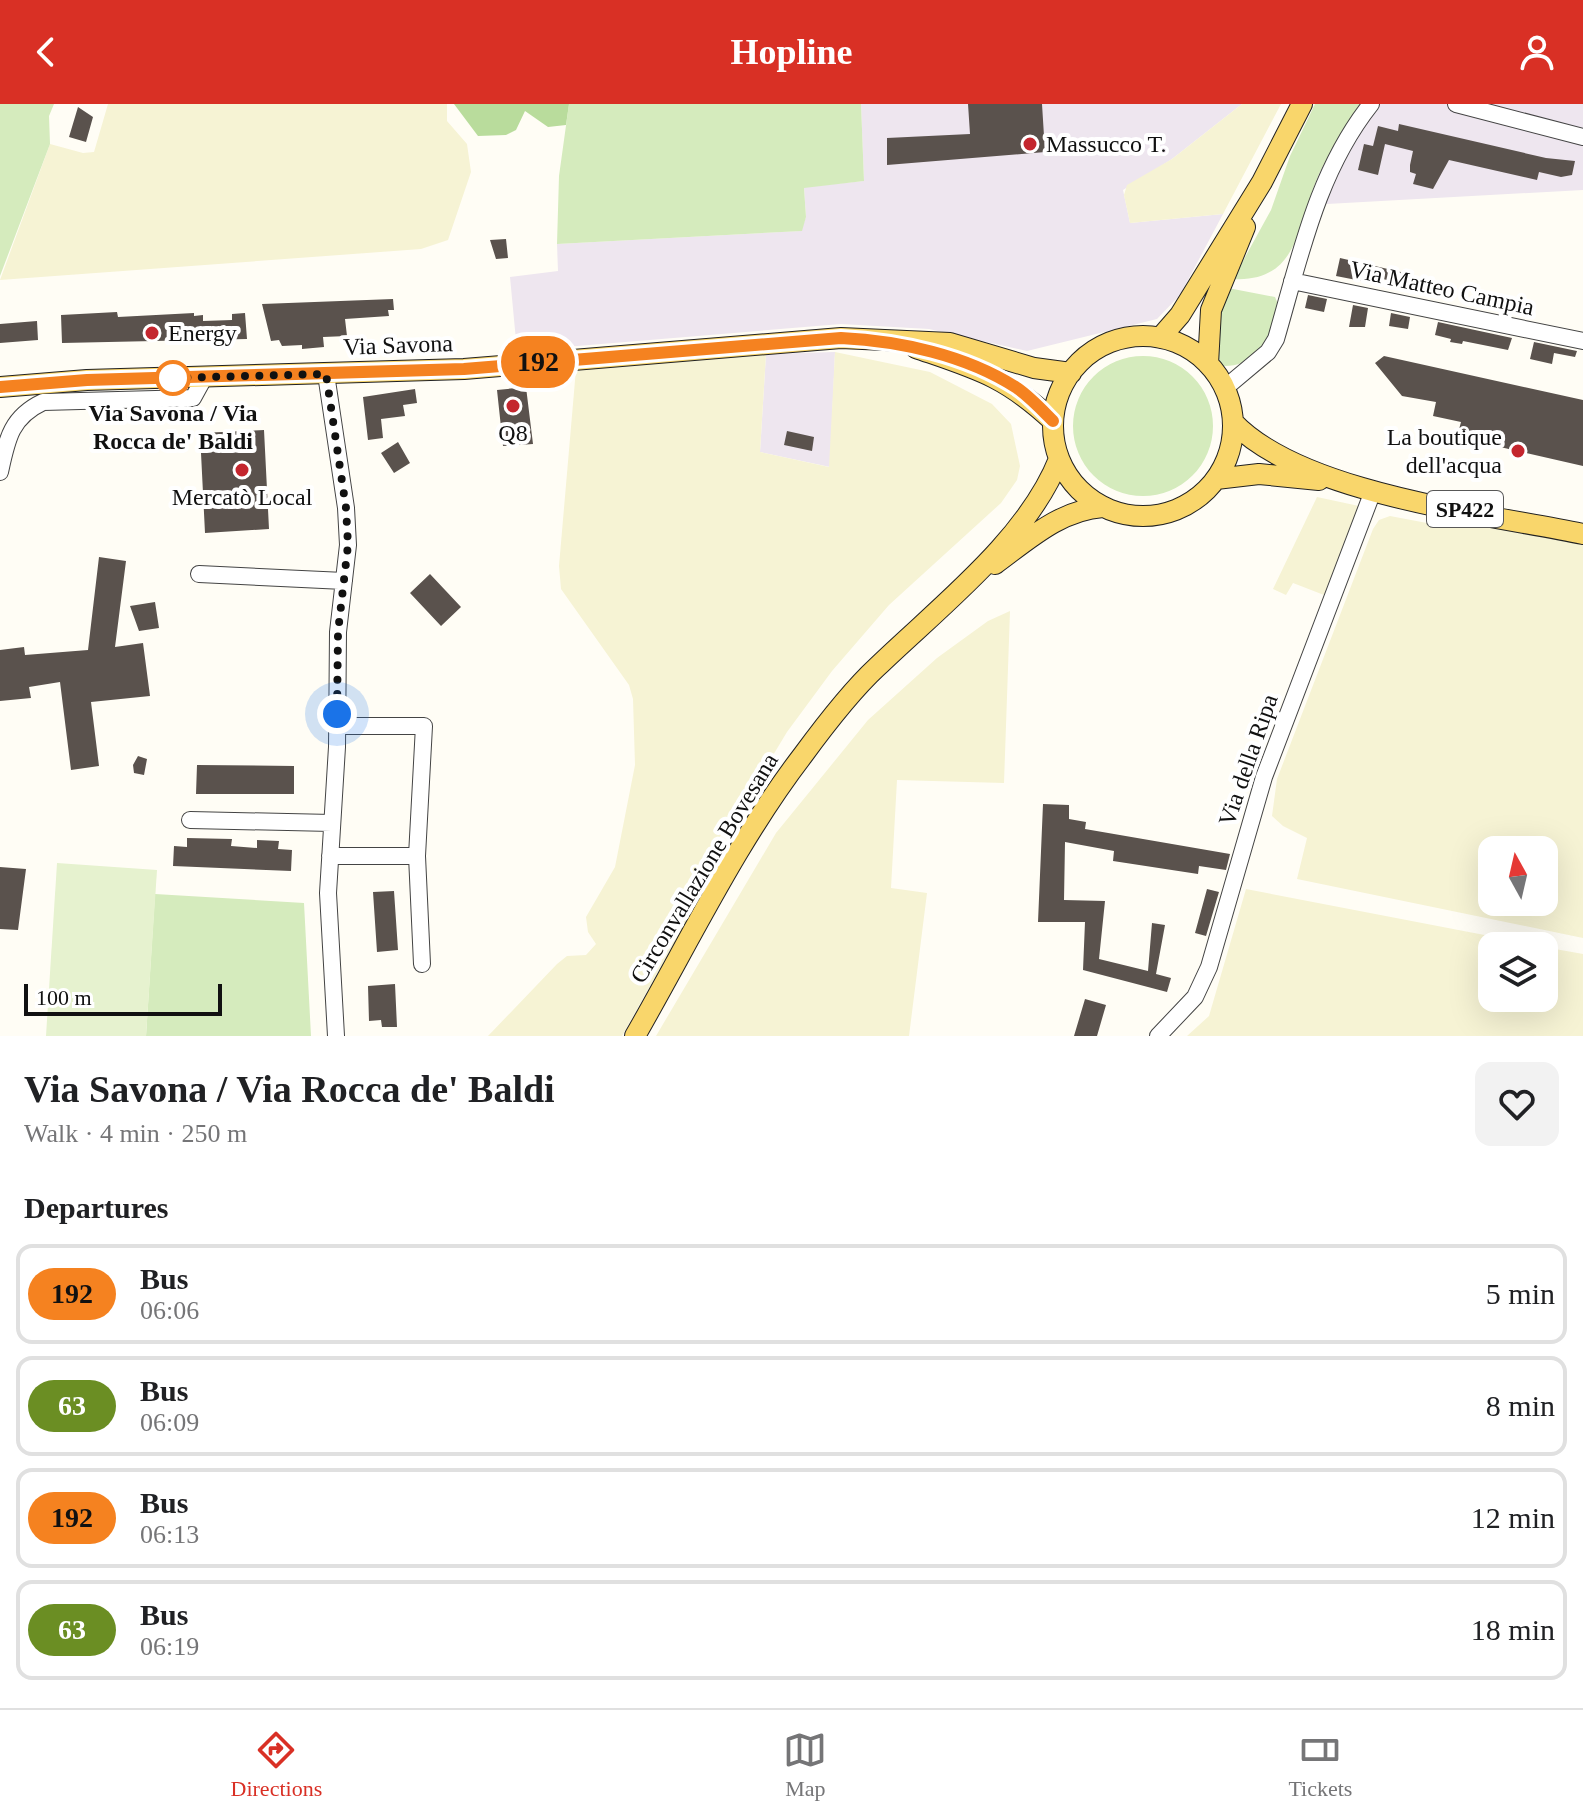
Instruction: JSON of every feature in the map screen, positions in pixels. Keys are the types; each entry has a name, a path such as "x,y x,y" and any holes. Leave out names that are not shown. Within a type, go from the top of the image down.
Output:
{"main road":[{"path":"1160,338 1225,255 1302,104"},
{"path":"1208,364 1211,310 1225,255"},
{"path":"1135,337 1160,338 1186,347 1208,364 1225,388 1233,422 1226,462 1216,479 1191,502 1170,512 1148,516 1125,514 1103,507 1077,486 1059,459 1053,421 1059,396 1071,373 1089,355 1110,343 1135,337"},
{"name":"Via Savona","path":"0,387 87,380 464,369 799,340 950,343 1034,368 1071,373"},
{"name":"Via Savona","path":"893,340 983,370 1018,389 1053,421"},
{"name":"SP422","path":"1233,422 1245,435 1283,457 1347,483 1583,534"},
{"name":"Circonvallazione Bovesana","path":"635,1036 744,843 801,756 874,670 956,593 1039,503 1059,459"},
{"name":"SP422","path":"1216,479 1259,474 1347,483"},
{"name":"Circonvallazione Bovesana","path":"956,593 1045,527 1080,509 1103,507"}],"street":[{"path":"1225,388 1268,352 1276,339 1302,245 1322,188 1351,129 1371,104"},
{"path":"1456,104 1583,137"},
{"name":"Via Matteo Campia","path":"1292,281 1583,341"},
{"path":"326,374 346,508 348,545 338,632 337,726 328,893 336,1036"},
{"path":"0,472 14,425 24,411 43,402 193,398 204,378"},
{"path":"0,417 4,452"},
{"name":"Via della Ripa","path":"1158,1036 1195,997 1209,967 1264,777 1373,491"},
{"path":"199,574 344,581"},
{"path":"337,726 424,726 417,856 422,964"},
{"path":"190,820 332,823"},
{"path":"330,856 417,856"}],"shaded area":[{"path":"108,104 447,104 447,121 467,144 471,172 448,240 421,249 0,280 50,144 83,153 94,152"},
{"path":"861,104 1242,104 1172,159 1123,190 1130,223 1223,214 1180,295 1157,319 1027,351 929,329 841,324 517,351 510,277 558,271 557,244 801,231 806,217 804,187 864,181"},
{"path":"1242,104 1281,104 1223,214 1130,223 1124,195 1127,185 1172,159"},
{"path":"1360,104 1583,104 1583,190 1327,204 1310,198 1319,174"},
{"path":"835,352 830,467 760,452 766,354"},
{"path":"835,352 930,372 992,404 1011,424 1020,466 1017,480 1001,503 889,605 832,671 787,732 746,800 698,867 712,870 709,881 622,1036 488,1036 557,964 567,956 586,955 596,944 588,932 586,917 615,867 635,765 633,699 629,685 561,589 559,566 576,369 766,354 760,452 829,467"},
{"path":"1317,497 1359,506 1324,595 1293,583 1286,595 1273,589"},
{"path":"1390,516 1448,527 1452,517 1583,544 1583,938 1297,879 1307,838 1283,826 1272,816 1277,779 1379,520"},
{"path":"1010,611 1004,783 897,780 891,888 927,893 909,1036 656,1036 776,833 868,720 937,658 988,621"},
{"path":"1246,889 1478,934 1478,1012 1558,1012 1558,950 1583,954 1583,1036 1187,1036 1209,1016"}],"green space":[{"path":"0,104 54,104 49,116 50,144 0,276"},
{"path":"454,104 569,104 566,125 548,127 525,111 516,130 506,135 478,136"},
{"path":"569,104 861,104 864,181 804,188 806,217 802,231 557,244 559,176"},
{"path":"1315,104 1360,104 1319,174 1294,245 1285,260 1272,271 1255,278 1233,279 1271,210 1290,156"},
{"path":"1228,288 1275,297 1278,304 1272,326 1255,355 1235,365 1223,366 1218,358 1216,338"},
{"path":"1143,356 1170,362 1192,377 1207,399 1213,426 1207,453 1192,475 1170,490 1143,496 1116,490 1094,475 1079,453 1073,426 1079,399 1094,377 1116,362"},
{"path":"57,863 157,870 146,1036 46,1036"},
{"path":"155,894 304,903 311,1036 146,1036"}],"building":[{"path":"968,104 1042,104 1045,152 887,165 887,138 970,134"},
{"path":"78,107 93,117 86,142 69,137"},
{"path":"1399,124 1546,158 1575,161 1572,175 1561,177 1539,172 1537,180 1449,160 1433,189 1413,184 1416,174 1410,172 1410,165 1413,151 1385,144 1378,175 1358,170 1364,144 1373,146 1378,126 1398,131"},
{"path":"506,239 508,258 496,259 490,240"},
{"path":"1340,258 1414,275 1412,286 1383,279 1382,285 1336,276"},
{"path":"1308,295 1327,299 1324,312 1305,308"},
{"path":"393,299 394,310 388,310 389,316 345,319 347,336 323,337 324,347 302,349 302,345 282,346 279,340 271,341 262,304"},
{"path":"1353,305 1368,308 1365,327 1349,327"},
{"path":"117,312 118,317 194,313 194,316 203,315 203,321 232,320 232,314 245,313 247,339 62,343 61,315"},
{"path":"1391,313 1410,317 1408,329 1389,326"},
{"path":"37,321 38,340 0,343 0,324"},
{"path":"1438,322 1512,338 1508,350 1463,341 1462,344 1450,342 1451,339 1435,335"},
{"path":"1534,342 1577,351 1575,357 1554,353 1552,364 1530,359"},
{"path":"1384,356 1583,400 1583,466 1457,437 1461,422 1433,416 1436,402 1402,396 1375,363"},
{"path":"526,387 533,444 503,446 497,390"},
{"path":"415,389 417,403 403,405 405,416 381,419 383,438 368,440 363,397"},
{"path":"264,430 269,529 205,533 200,433"},
{"path":"787,431 814,437 812,451 784,445"},
{"path":"398,442 410,463 394,473 381,453"},
{"path":"99,557 126,561 115,647 143,643 150,696 91,702 99,766 71,770 60,682 29,687 31,698 0,701 0,650 24,647 25,655 88,650"},
{"path":"430,574 461,607 441,626 410,593"},
{"path":"155,602 159,628 139,631 130,606"},
{"path":"138,756 147,759 144,775 134,773 133,765"},
{"path":"197,765 294,766 294,794 196,794"},
{"path":"1043,804 1069,805 1069,819 1086,822 1085,829 1230,854 1226,870 1199,866 1198,874 1113,861 1114,851 1065,842 1064,900 1105,901 1099,959 1148,971 1152,923 1165,925 1156,974 1171,978 1167,992 1083,970 1085,922 1038,922"},
{"path":"187,838 232,839 231,846 257,848 257,840 279,841 278,849 292,850 291,871 173,866 174,846 187,847"},
{"path":"0,867 26,869 18,930 0,929"},
{"path":"1207,889 1219,892 1206,936 1195,933"},
{"path":"394,891 398,950 377,952 373,892"},
{"path":"395,984 397,1027 382,1027 381,1020 369,1021 368,986"},
{"path":"1085,999 1106,1005 1097,1036 1074,1036"}],"bus line":[{"name":"192","path":"0,387 87,380 464,369 841,338 893,340 983,370 1018,389 1053,421"}],"place":[{"name":"Massucco T.","path":"1030,144"},
{"name":"Energy","path":"152,333"},
{"name":"Via Savona / Via Rocca de' Baldi","path":"173,378"},
{"name":"Q8","path":"513,406"},
{"name":"La boutique dell'acqua","path":"1518,451"},
{"name":"Mercatò Local","path":"242,470"}],"route":[{"path":"173,378 326,374 346,508 348,545 338,632 337,714"}]}
